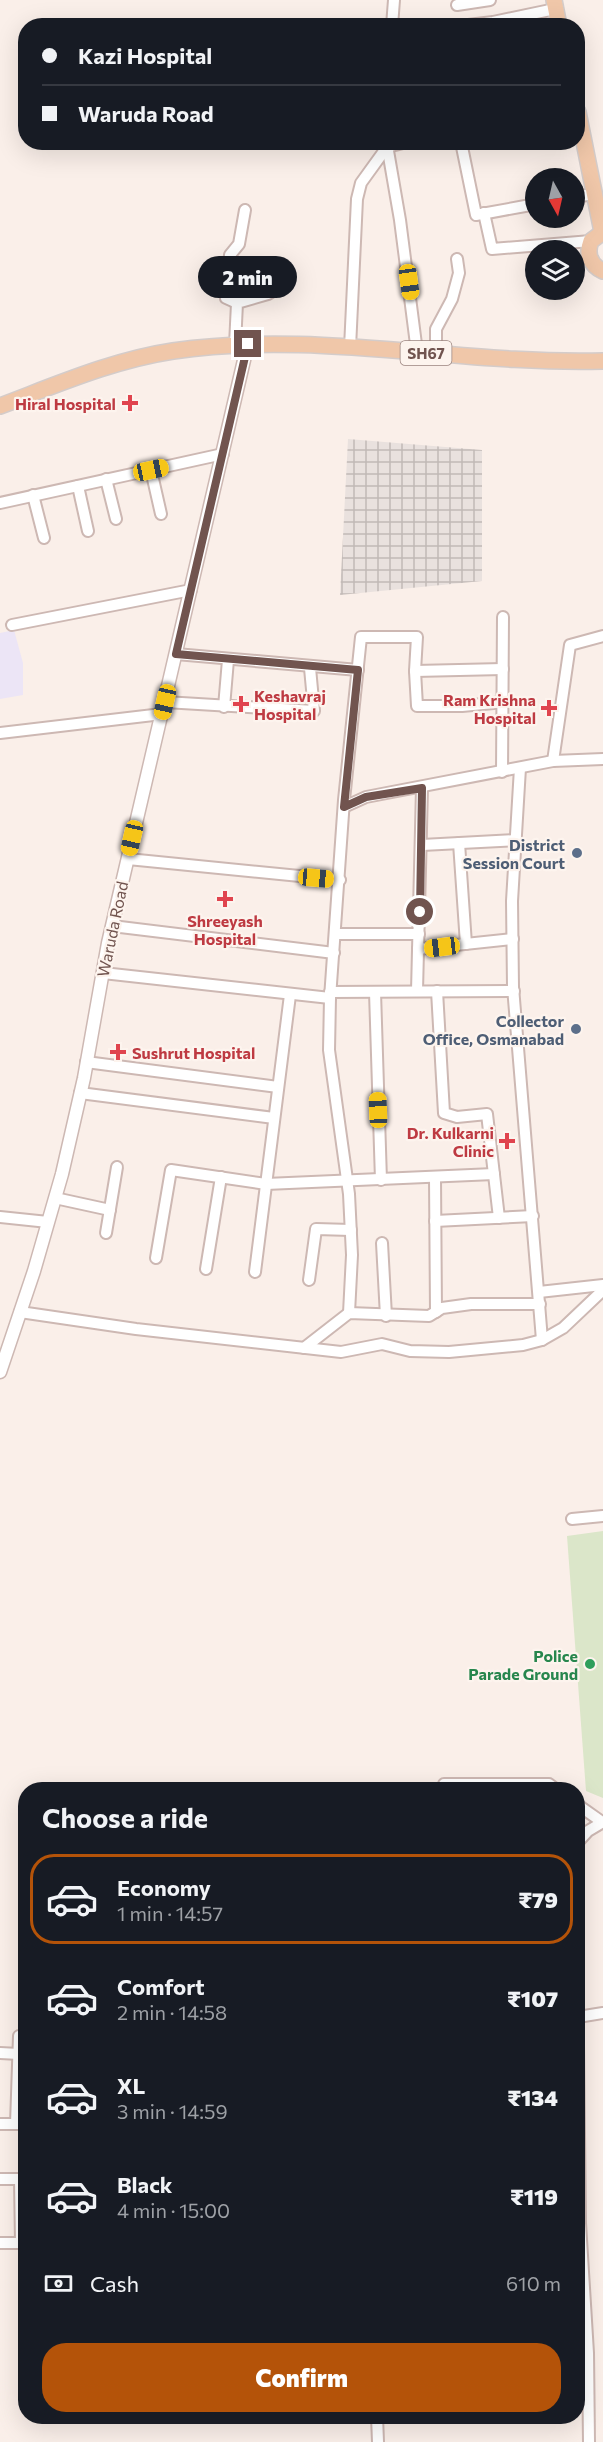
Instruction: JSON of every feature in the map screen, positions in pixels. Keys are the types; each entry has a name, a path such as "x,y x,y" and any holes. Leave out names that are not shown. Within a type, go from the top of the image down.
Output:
{"main road":[{"path":"585,140 596,184 599,235 589,248 591,260 603,271"},
{"name":"SH67","path":"0,406 102,368 171,351 242,344 603,361"}],"street":[{"path":"393,18 394,0"},
{"path":"457,5 490,0"},
{"path":"507,18 554,4"},
{"path":"350,348 357,199 361,183 384,150"},
{"path":"388,150 400,220 417,352"},
{"path":"463,150 477,214 525,206"},
{"path":"244,210 239,244 230,255 226,298 237,303 268,294 289,281"},
{"path":"484,213 492,249 599,235"},
{"path":"436,353 436,329 452,299 459,273 458,259"},
{"path":"237,303 242,344"},
{"name":"Waruda Road","path":"1,1367 55,1198 80,1093 112,926 223,454 242,344"},
{"path":"0,503 223,454"},
{"path":"151,470 161,514"},
{"path":"106,479 116,519"},
{"path":"78,486 88,531"},
{"path":"33,495 44,538"},
{"path":"12,625 191,590"},
{"path":"502,772 503,617"},
{"path":"350,1313 351,1230 347,1181 329,1050 330,995 344,807 361,636 417,637 415,670 417,706 462,706 504,702"},
{"path":"553,761 570,645 603,636"},
{"path":"176,654 310,668 358,670"},
{"path":"224,707 228,660"},
{"path":"0,733 163,708 224,707 314,711 310,668"},
{"path":"415,670 503,669"},
{"path":"344,807 366,797 553,761 603,759"},
{"path":"520,768 513,939 514,991 542,1340"},
{"path":"417,991 422,788"},
{"path":"422,844 517,840"},
{"path":"459,843 466,944"},
{"path":"128,859 340,880"},
{"path":"112,926 334,953"},
{"path":"335,934 419,934"},
{"path":"418,949 513,939"},
{"path":"103,973 290,995 514,991"},
{"path":"437,991 444,1113 457,1117 487,1114 499,1218"},
{"path":"375,992 381,1180"},
{"path":"255,1272 290,995"},
{"path":"86,1062 278,1087"},
{"path":"80,1093 274,1118"},
{"path":"106,1233 117,1167"},
{"path":"156,1258 171,1170 266,1184 494,1174"},
{"path":"206,1269 221,1177"},
{"path":"435,1178 436,1312"},
{"path":"55,1198 110,1210"},
{"path":"435,1221 533,1216"},
{"path":"0,1217 48,1222"},
{"path":"309,1280 316,1229 351,1230"},
{"path":"382,1243 386,1316"},
{"path":"539,1292 603,1285"},
{"path":"20,1312 136,1329 341,1352 382,1344 410,1351 448,1352 523,1345 542,1340 563,1328 603,1290"},
{"path":"304,1348 350,1313 429,1316 442,1308 471,1304 540,1304"},
{"path":"572,1520 603,1516"},
{"path":"585,1810 602,1822 585,1836"},
{"path":"585,2016 603,2013"},
{"path":"0,2053 18,2054"},
{"path":"0,2124 18,2124"},
{"path":"0,2179 18,2179"},
{"path":"0,2243 18,2243"},
{"path":"585,2368 589,2442"},
{"path":"377,2424 378,2442"}],"shaded area":[{"path":"348,439 482,450 482,581 340,595"},
{"path":"14,630 23,663 23,695 0,699 0,633"}],"green space":[{"name":"Police Parade Ground","path":"603,1531 603,1798 586,1791 567,1536"}],"place":[{"name":"Hiral Hospital","path":"130,403"},
{"name":"Keshavraj Hospital","path":"241,704"},
{"name":"Ram Krishna Hospital","path":"549,708"},
{"name":"District Session Court","path":"577,853"},
{"name":"Shreeyash Hospital","path":"225,899"},
{"name":"Collector Office, Osmanabad","path":"576,1029"},
{"name":"Sushrut Hospital","path":"118,1052"},
{"name":"Dr. Kulkarni Clinic","path":"507,1141"},
{"name":"Police Parade Ground","path":"590,1664"}],"route":[{"path":"248,344 176,654 310,668 358,670 344,807 366,797 422,788 420,912"}]}
